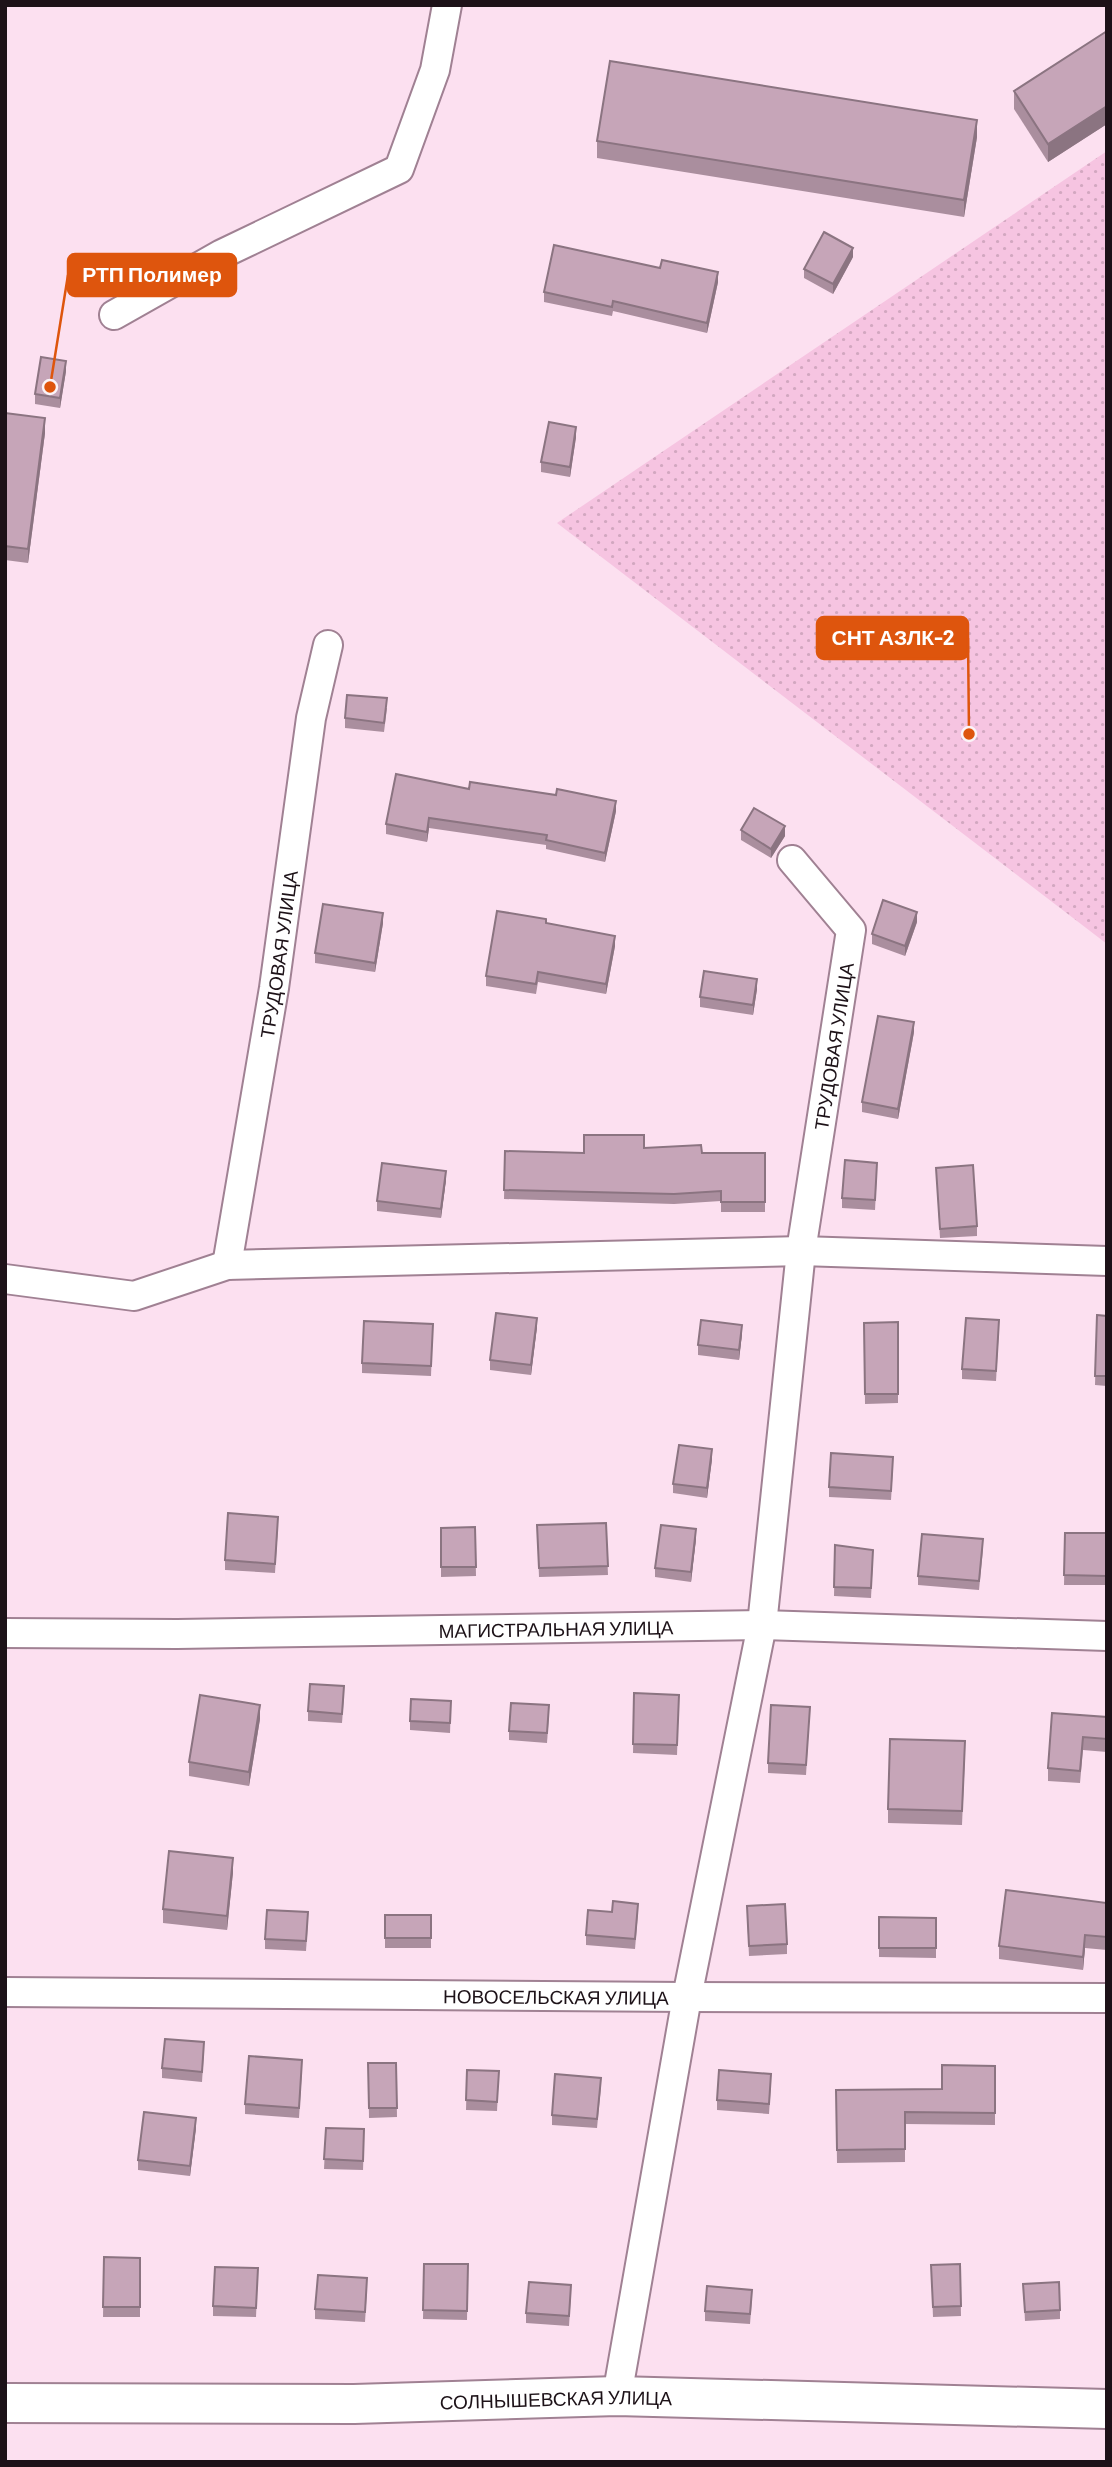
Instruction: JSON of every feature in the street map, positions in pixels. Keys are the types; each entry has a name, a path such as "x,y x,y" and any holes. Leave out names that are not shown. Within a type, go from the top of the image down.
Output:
{"street":[{"path":"114,315 222,254 399,169 435,70 447,5"},
{"name":"ТРУДОВАЯ УЛИЦА","path":"227,1265 274,988 311,718 328,645"},
{"name":"ТРУДОВАЯ УЛИЦА","path":"617,2396 687,1997 762,1625 801,1251 851,930 792,860"},
{"path":"5,1279 134,1296 227,1265 801,1251 1107,1261"},
{"name":"МАГИСТРАЛЬНАЯ УЛИЦА","path":"5,1633 177,1634 762,1625 1107,1636"},
{"name":"НОВОСЕЛЬСКАЯ УЛИЦА","path":"5,1992 1107,1998"},
{"name":"СОЛНЫШЕВСКАЯ УЛИЦА","path":"5,2403 354,2404 617,2396 1107,2409"}],"shaded area":[{"path":"1107,151 1107,944 557,523"}],"building":[{"path":"1107,31 1107,106 1048,144 1014,91"},
{"path":"610,61 977,120 964,200 597,141"},
{"path":"824,232 853,248 833,284 804,269"},
{"path":"554,245 660,268 662,260 718,272 707,323 613,301 612,307 544,292"},
{"path":"41,357 66,361 60,398 35,394"},
{"path":"5,413 45,418 28,549 5,546"},
{"path":"549,422 576,427 570,467 541,462"},
{"path":"347,695 387,698 384,723 345,718"},
{"path":"396,774 469,789 470,782 556,795 557,789 616,801 605,853 546,840 547,835 429,818 427,832 386,824"},
{"path":"754,808 785,826 771,849 741,830"},
{"path":"883,900 917,912 905,946 872,934"},
{"path":"323,904 383,913 375,963 315,953"},
{"path":"497,911 546,919 546,923 615,936 606,984 538,972 536,984 486,976"},
{"path":"704,971 757,979 753,1005 700,997"},
{"path":"878,1016 914,1022 898,1109 862,1102"},
{"path":"584,1135 644,1135 644,1148 701,1145 702,1153 765,1153 765,1202 721,1202 721,1191 674,1194 504,1190 505,1151 584,1153"},
{"path":"845,1160 877,1163 875,1200 842,1198"},
{"path":"382,1163 446,1171 441,1209 377,1201"},
{"path":"973,1165 977,1226 940,1229 936,1168"},
{"path":"496,1313 537,1318 531,1365 490,1360"},
{"path":"1097,1315 1107,1316 1107,1376 1095,1376"},
{"path":"966,1318 999,1320 996,1371 962,1369"},
{"path":"701,1320 742,1325 739,1350 698,1345"},
{"path":"364,1321 433,1324 431,1366 362,1363"},
{"path":"898,1322 898,1394 865,1394 864,1323"},
{"path":"679,1445 712,1449 707,1488 673,1484"},
{"path":"831,1453 893,1457 891,1491 829,1487"},
{"path":"228,1513 278,1517 275,1564 225,1560"},
{"path":"606,1523 608,1566 539,1568 537,1525"},
{"path":"661,1525 696,1529 691,1572 655,1568"},
{"path":"475,1527 476,1567 441,1567 441,1528"},
{"path":"1065,1533 1107,1533 1107,1576 1064,1575"},
{"path":"922,1534 983,1539 979,1581 918,1576"},
{"path":"835,1545 873,1550 871,1588 834,1587"},
{"path":"310,1684 344,1686 342,1714 308,1711"},
{"path":"634,1693 679,1695 677,1745 633,1744"},
{"path":"200,1695 260,1705 249,1772 189,1762"},
{"path":"411,1699 451,1701 450,1723 410,1721"},
{"path":"511,1703 549,1705 547,1733 509,1731"},
{"path":"771,1705 810,1707 806,1765 768,1763"},
{"path":"1052,1713 1107,1717 1107,1739 1083,1737 1080,1771 1048,1768"},
{"path":"890,1739 965,1741 962,1811 888,1809"},
{"path":"169,1851 233,1858 227,1916 163,1909"},
{"path":"1006,1890 1106,1903 1107,1898 1107,1937 1085,1935 1083,1957 999,1946"},
{"path":"613,1901 638,1904 635,1939 586,1935 588,1910 612,1912"},
{"path":"785,1904 787,1944 749,1946 747,1906"},
{"path":"267,1910 308,1912 306,1941 265,1939"},
{"path":"385,1915 431,1915 431,1938 385,1938"},
{"path":"879,1917 936,1918 936,1948 879,1948"},
{"path":"165,2039 204,2042 202,2072 162,2068"},
{"path":"249,2056 302,2060 299,2108 245,2104"},
{"path":"368,2063 396,2063 397,2108 369,2108"},
{"path":"942,2065 995,2066 995,2113 905,2112 905,2149 837,2150 836,2090 942,2089"},
{"path":"467,2070 499,2071 497,2102 466,2100"},
{"path":"719,2070 771,2074 769,2104 717,2100"},
{"path":"555,2074 601,2078 597,2119 552,2115"},
{"path":"144,2112 196,2118 190,2166 138,2160"},
{"path":"326,2128 364,2129 363,2161 324,2159"},
{"path":"104,2257 140,2258 140,2307 103,2307"},
{"path":"424,2264 468,2264 467,2311 423,2310"},
{"path":"960,2264 961,2306 933,2307 931,2265"},
{"path":"215,2267 258,2268 256,2308 213,2306"},
{"path":"318,2275 367,2278 365,2312 315,2309"},
{"path":"529,2282 571,2285 569,2316 526,2313"},
{"path":"1059,2282 1060,2310 1025,2312 1023,2284"},
{"path":"707,2286 752,2290 750,2314 705,2311"}],"place":[{"name":"РТП Полимер","path":"50,387"},
{"name":"СНТ АЗЛК-2","path":"969,734"}]}
